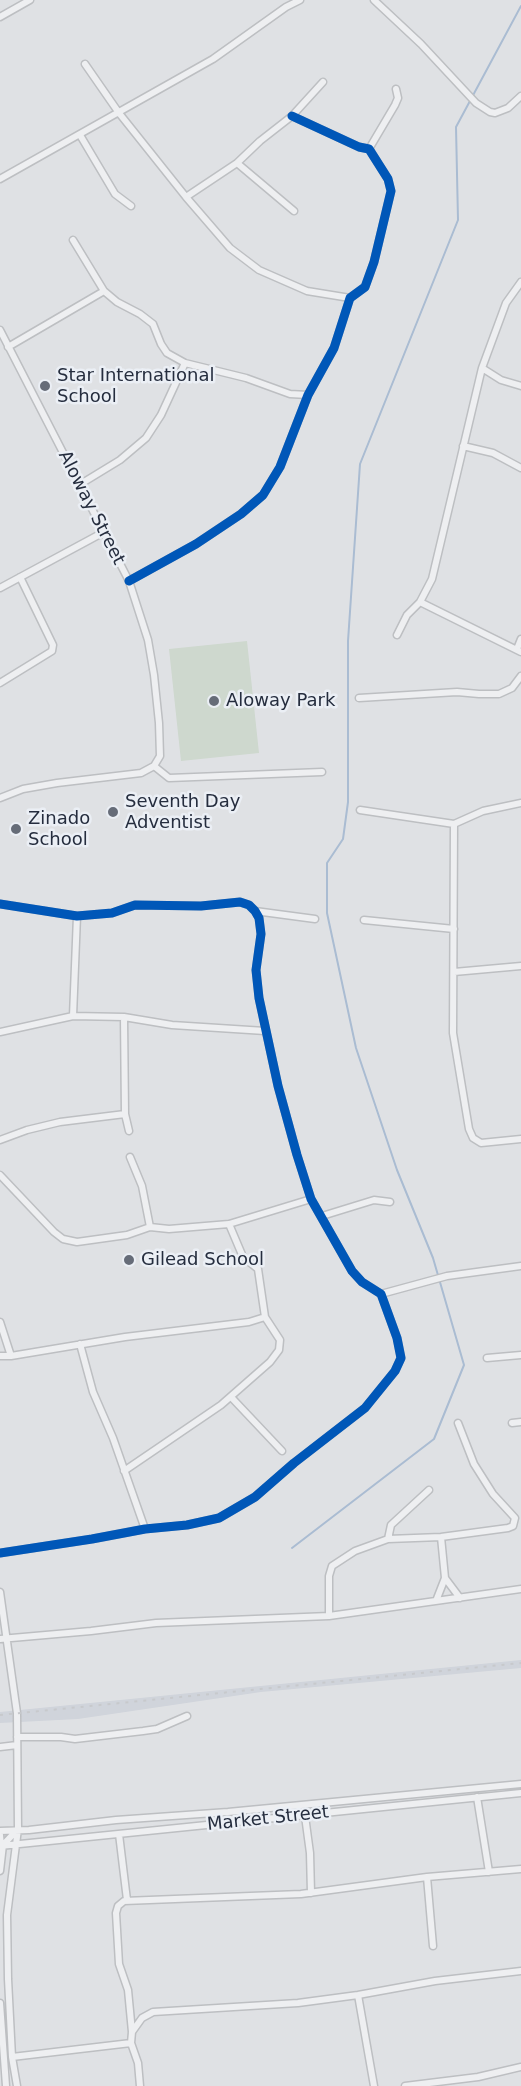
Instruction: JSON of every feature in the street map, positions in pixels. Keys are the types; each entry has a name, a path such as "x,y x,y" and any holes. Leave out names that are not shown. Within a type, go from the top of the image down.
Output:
{"street":[{"path":"0,17 30,0"},
{"path":"0,179 213,59 286,7 300,0"},
{"path":"374,0 421,44 476,103 495,113 507,108 521,96"},
{"path":"85,64 119,113 230,248 259,270 307,291 350,298"},
{"path":"186,197 237,163 292,116 323,82"},
{"path":"369,149 395,105 398,98 396,89"},
{"path":"129,581 196,544 242,514 263,495 280,467 308,395 334,348 350,298 365,287 374,262 391,191 388,179 369,149 359,147 292,116"},
{"path":"80,135 115,194 131,206"},
{"path":"237,163 294,211"},
{"path":"74,240 104,291 117,302 153,324 160,344 167,352 185,363 246,378 290,394 308,395"},
{"path":"397,635 407,615 420,602 432,579 482,368 507,303 521,282"},
{"path":"8,347 104,291"},
{"name":"Aloway Street","path":"0,330 129,581 147,640 154,675 160,756 154,766"},
{"path":"80,485 120,460 146,438 161,415 185,363"},
{"path":"482,368 501,380 521,386"},
{"path":"463,446 493,453 521,468"},
{"path":"0,588 104,532"},
{"path":"0,683 52,651 53,645 20,577"},
{"path":"420,602 519,651 521,639"},
{"path":"359,698 457,692 499,694 512,688 521,677"},
{"path":"0,798 23,789 141,773 154,766 169,778 322,772"},
{"path":"360,810 454,824 483,812 521,803"},
{"path":"454,824 453,1033 470,1129 473,1138 481,1143 521,1139"},
{"path":"0,904 77,916 112,913 135,904 201,906 240,902 249,905 255,911 261,934 256,970 265,1031 297,1155 311,1198 352,1271 362,1282 381,1294 397,1338 401,1358 395,1371 365,1408 255,1497 219,1518 187,1525 145,1528 92,1539 0,1553"},
{"path":"255,911 315,919"},
{"path":"73,1016 77,916"},
{"path":"364,920 454,929"},
{"path":"454,972 521,966"},
{"path":"0,1032 73,1016 124,1017 172,1025 265,1031"},
{"path":"124,1017 124,1114 129,1131"},
{"path":"0,1140 27,1130 60,1122 124,1114"},
{"path":"130,1157 142,1186 150,1227"},
{"path":"0,1175 54,1232 63,1239 77,1242 127,1234 150,1227 169,1229 229,1224 311,1198"},
{"path":"322,1216 374,1200 390,1202"},
{"path":"124,1471 231,1397 270,1362 279,1350 280,1340 266,1317 258,1269 243,1257 229,1224"},
{"path":"381,1294 447,1276 521,1266"},
{"path":"0,1356 249,1322 266,1317"},
{"path":"0,1322 12,1356"},
{"path":"80,1344 93,1392 113,1438 145,1528"},
{"path":"487,1358 521,1355"},
{"path":"231,1397 282,1451"},
{"path":"512,1423 521,1422"},
{"path":"329,1616 329,1576 332,1566 355,1551 387,1539 441,1537 508,1528 514,1523 514,1518 493,1494 474,1464 458,1423"},
{"path":"387,1539 391,1525 429,1490"},
{"path":"436,1601 445,1578 441,1537"},
{"path":"445,1578 460,1598"},
{"path":"4,1639 156,1623 329,1616 521,1589"},
{"path":"0,1592 4,1639 17,1713 18,1829 4,1915 12,2057 17,2086"},
{"path":"16,1737 75,1739 143,1731 157,1729 187,1716"},
{"path":"0,1747 17,1745"},
{"name":"Market Street","path":"0,1833 18,1829 29,1830 521,1784"},
{"name":"Market Street","path":"1,1846 521,1793"},
{"path":"477,1797 489,1872"},
{"path":"305,1816 310,1853 311,1893"},
{"path":"1,1846 18,1829"},
{"path":"0,1833 0,1871"},
{"path":"119,1834 127,1900"},
{"path":"140,2086 136,2054 130,2043 132,2032 128,1990 119,1964 116,1913 118,1906 127,1900 257,1897 311,1893 427,1877 521,1869"},
{"path":"427,1877 433,1946"},
{"path":"132,2032 142,2018 153,2012 298,2003 435,1981 521,1971"},
{"path":"358,1995 374,2086"},
{"path":"0,2004 6,2086"},
{"path":"12,2057 130,2043"},
{"path":"405,2086 478,2077 521,2067"},
{"path":"478,2077 479,2086"}],"shaded area":[{"name":"Aloway Park","path":"247,641 259,753 181,761 169,649"},
{"path":"521,1660 521,1668 261,1692 78,1719 0,1723 0,1712"}],"waterway":[{"path":"292,1548 434,1439 464,1365 433,1258 397,1170 356,1048 327,913 327,863 343,839 348,802 348,641 360,464 458,220 456,127 521,6"}],"railway":[{"path":"0,1715 521,1663"}],"cycle path":[{"path":"129,581 196,544 241,514 263,495 280,467 308,395 334,348 350,298 365,287 374,262 391,191 388,179 369,149 359,147 292,116"},
{"path":"0,904 77,916 112,913 135,905 201,906 240,902 249,905 255,911 259,918 261,934 256,970 259,998 278,1086 311,1199 352,1271 362,1282 381,1294 397,1338 401,1358 395,1371 365,1408 294,1463 255,1497 219,1518 187,1525 145,1529 0,1553"}],"place":[{"name":"Star International School","path":"45,386"},
{"name":"Aloway Park","path":"214,701"},
{"name":"Seventh Day Adventist","path":"113,812"},
{"name":"Zinado School","path":"16,829"},
{"name":"Gilead School","path":"129,1260"}]}
